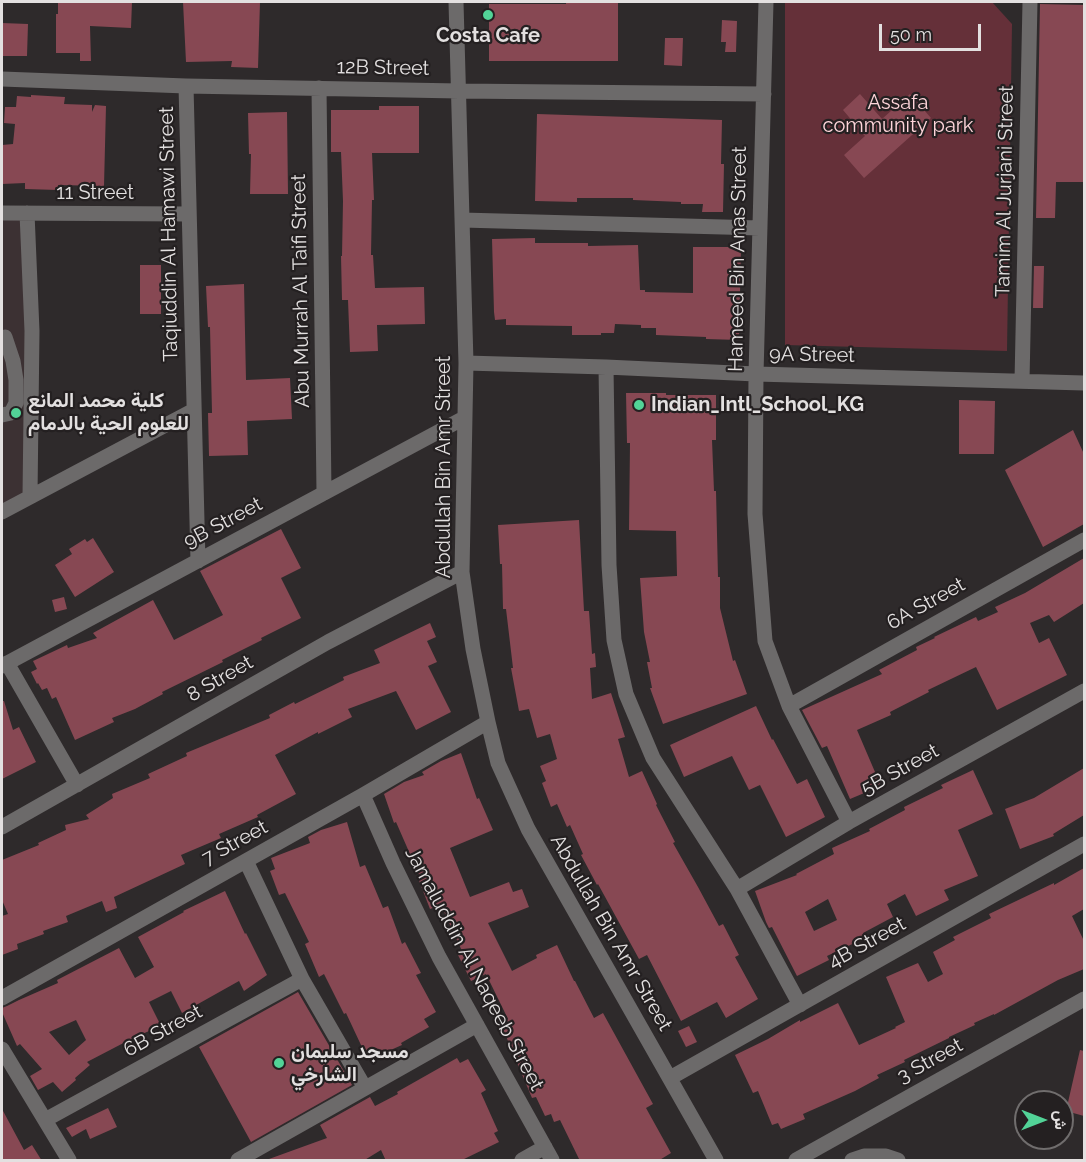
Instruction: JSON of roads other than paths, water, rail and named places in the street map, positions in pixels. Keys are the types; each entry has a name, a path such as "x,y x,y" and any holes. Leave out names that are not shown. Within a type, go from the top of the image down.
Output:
{"street":[{"name":"Abdullah Bin Amr Street","path":"456,2 466,363 462,572 473,649 488,722 498,763 528,829 716,1161"},
{"name":"Hameed Bin Anas Street","path":"766,2 756,374 755,514 765,641 789,706 849,822"},
{"name":"Tamim Al Jurjani Street","path":"1022,381 1030,2"},
{"name":"12B Street","path":"2,79 186,86 764,94"},
{"name":"Taqiuddin Al Hamawi Street","path":"186,86 198,561"},
{"name":"Abu Murrah Al Taifi Street","path":"319,88 324,493"},
{"name":"11 Street","path":"2,213 189,214"},
{"path":"27,213 32,331 30,496"},
{"path":"462,220 760,228"},
{"path":"2,415 11,413 16,403 13,361 3,333 32,331"},
{"path":"2,379 13,361"},
{"name":"9A Street","path":"466,363 1084,383"},
{"path":"606,367 609,565 614,640 626,694 653,758 737,889 800,1005"},
{"path":"2,512 194,410"},
{"name":"9B Street","path":"4,664 464,418"},
{"name":"6A Street","path":"789,706 1084,540"},
{"name":"8 Street","path":"2,827 328,642 462,572"},
{"path":"4,664 77,784"},
{"name":"5B Street","path":"737,889 849,822 1084,691"},
{"name":"7 Street","path":"2,998 488,722"},
{"name":"Jamaluddin Al Naqeeb Street","path":"363,795 439,957 549,1154"},
{"name":"4B Street","path":"669,1078 1084,844"},
{"path":"246,861 302,979 365,1088"},
{"name":"6B Street","path":"45,1120 302,979"},
{"name":"3 Street","path":"796,1161 1084,999"},
{"path":"238,1161 477,1025"},
{"path":"2,1049 69,1161"},
{"path":"522,1161 549,1154"},
{"path":"852,1161 864,1156 891,1159"}],"place":[{"name":"Costa Cafe","path":"488,15"},
{"name":"Indian_Intl_School_KG","path":"639,405"},
{"name":"كلية محمد المانع للعلوم الحية بالدمام","path":"16,413"},
{"name":"مسجد سليمان الشارخي","path":"279,1063"}],"park label":[{"name":"Assafa community park","path":"898,114"}]}
